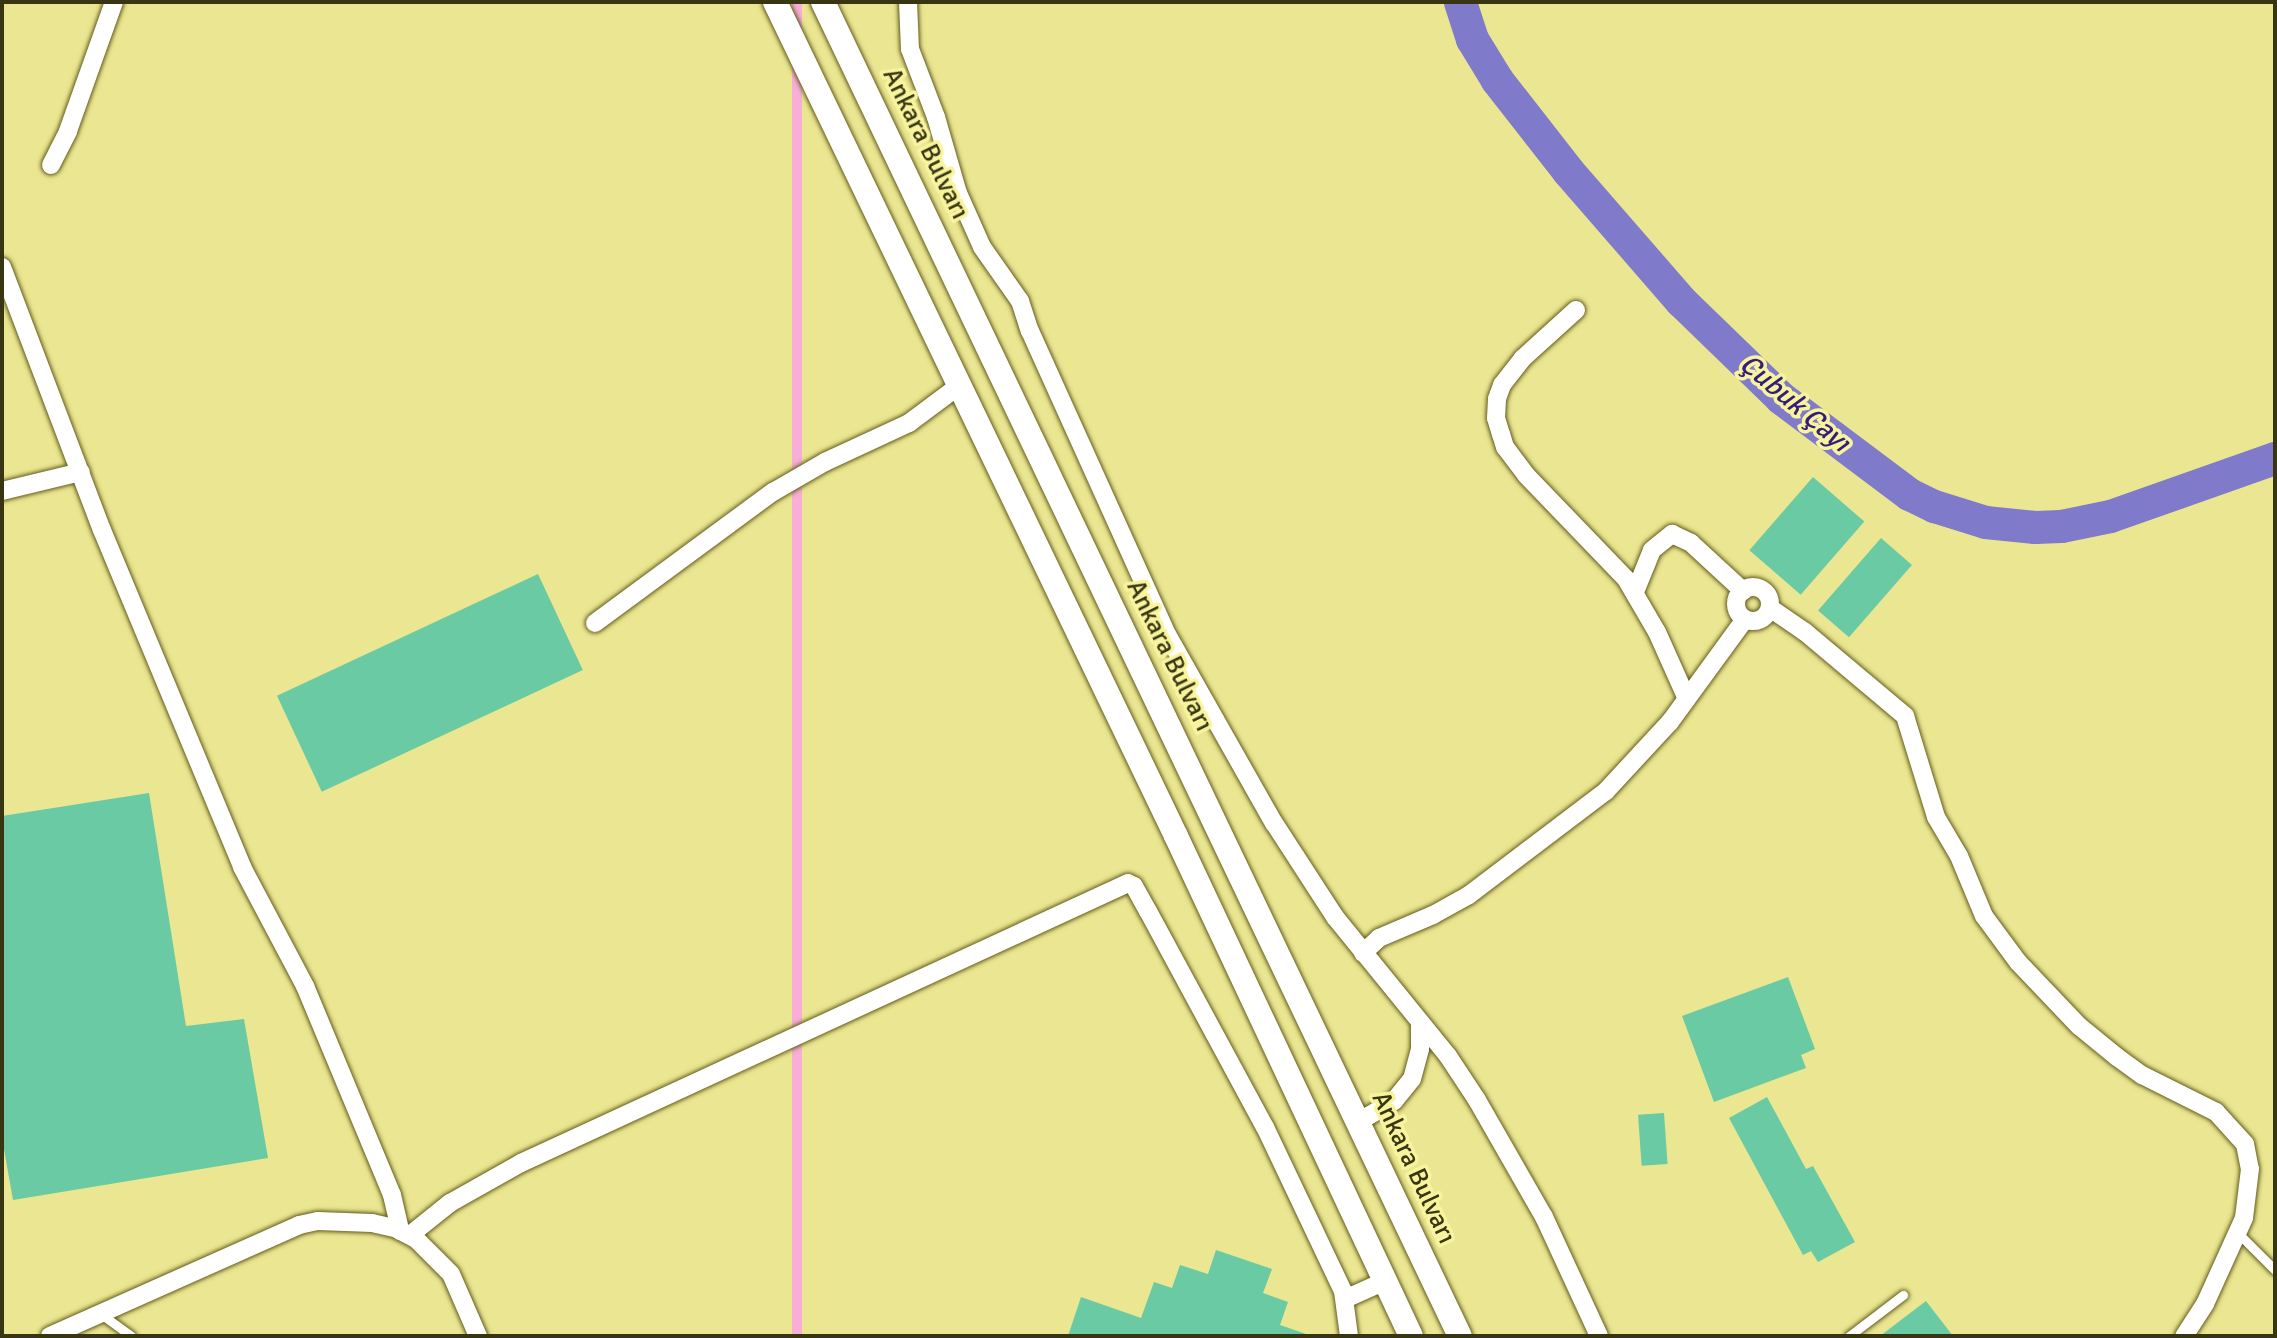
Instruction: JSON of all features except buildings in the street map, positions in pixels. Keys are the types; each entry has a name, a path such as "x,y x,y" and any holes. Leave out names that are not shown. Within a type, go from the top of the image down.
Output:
{"main road":[{"path":"775,2 960,385 1411,1336"},
{"name":"Ankara Bulvarı","path":"823,2 1460,1336"}],"street":[{"path":"51,165 71,122 114,2"},
{"path":"908,2 910,49 936,117 958,193 982,247 1020,301 1030,331 1144,588 1218,727 1274,823 1335,917 1420,1026 1448,1056 1527,1185 1599,1336"},
{"path":"2,267 81,472 242,867 305,986 361,1116 405,1233"},
{"path":"1576,310 1510,371 1497,399 1496,418 1505,447 1526,475 1635,592 1687,699"},
{"path":"595,623 773,492 825,461 909,423 960,385"},
{"path":"2,491 81,472"},
{"path":"1635,592 1652,550 1672,534 1691,543 1743,591"},
{"path":"1754,587 1761,589 1770,601 1770,608 1760,620 1745,619 1736,607 1743,591 1754,587"},
{"path":"1770,608 1805,632 1905,716 1936,817 1959,856 1973,897 2004,944 2048,995 2117,1057 2142,1075 2216,1112 2239,1134 2249,1152 2249,1195 2238,1233 2205,1304 2184,1336"},
{"path":"1363,953 1379,938 1433,915 1469,895 1555,832 1642,756 1745,619"},
{"path":"405,1233 450,1203 521,1163 1128,883 1134,886 1265,1127 1345,1299 1349,1336"},
{"path":"1358,1122 1394,1101 1412,1079 1420,1048 1420,1026"},
{"path":"50,1336 299,1225 318,1220 372,1223 405,1233 436,1256 451,1274 478,1336"},
{"path":"1345,1299 1385,1281"}],"lane":[{"path":"2238,1233 2275,1270"},
{"path":"1849,1336 1903,1295"},
{"path":"101,1314 131,1336"}],"shaded area":[{"path":"792,2 802,2 802,1336 792,1336"}],"waterway":[{"name":"Çubuk Çayı","path":"1460,2 1472,39 1497,80 1568,171 1681,301 1781,398 1909,494 1934,506 1985,522 2035,527 2061,526 2110,516 2275,458"}]}
